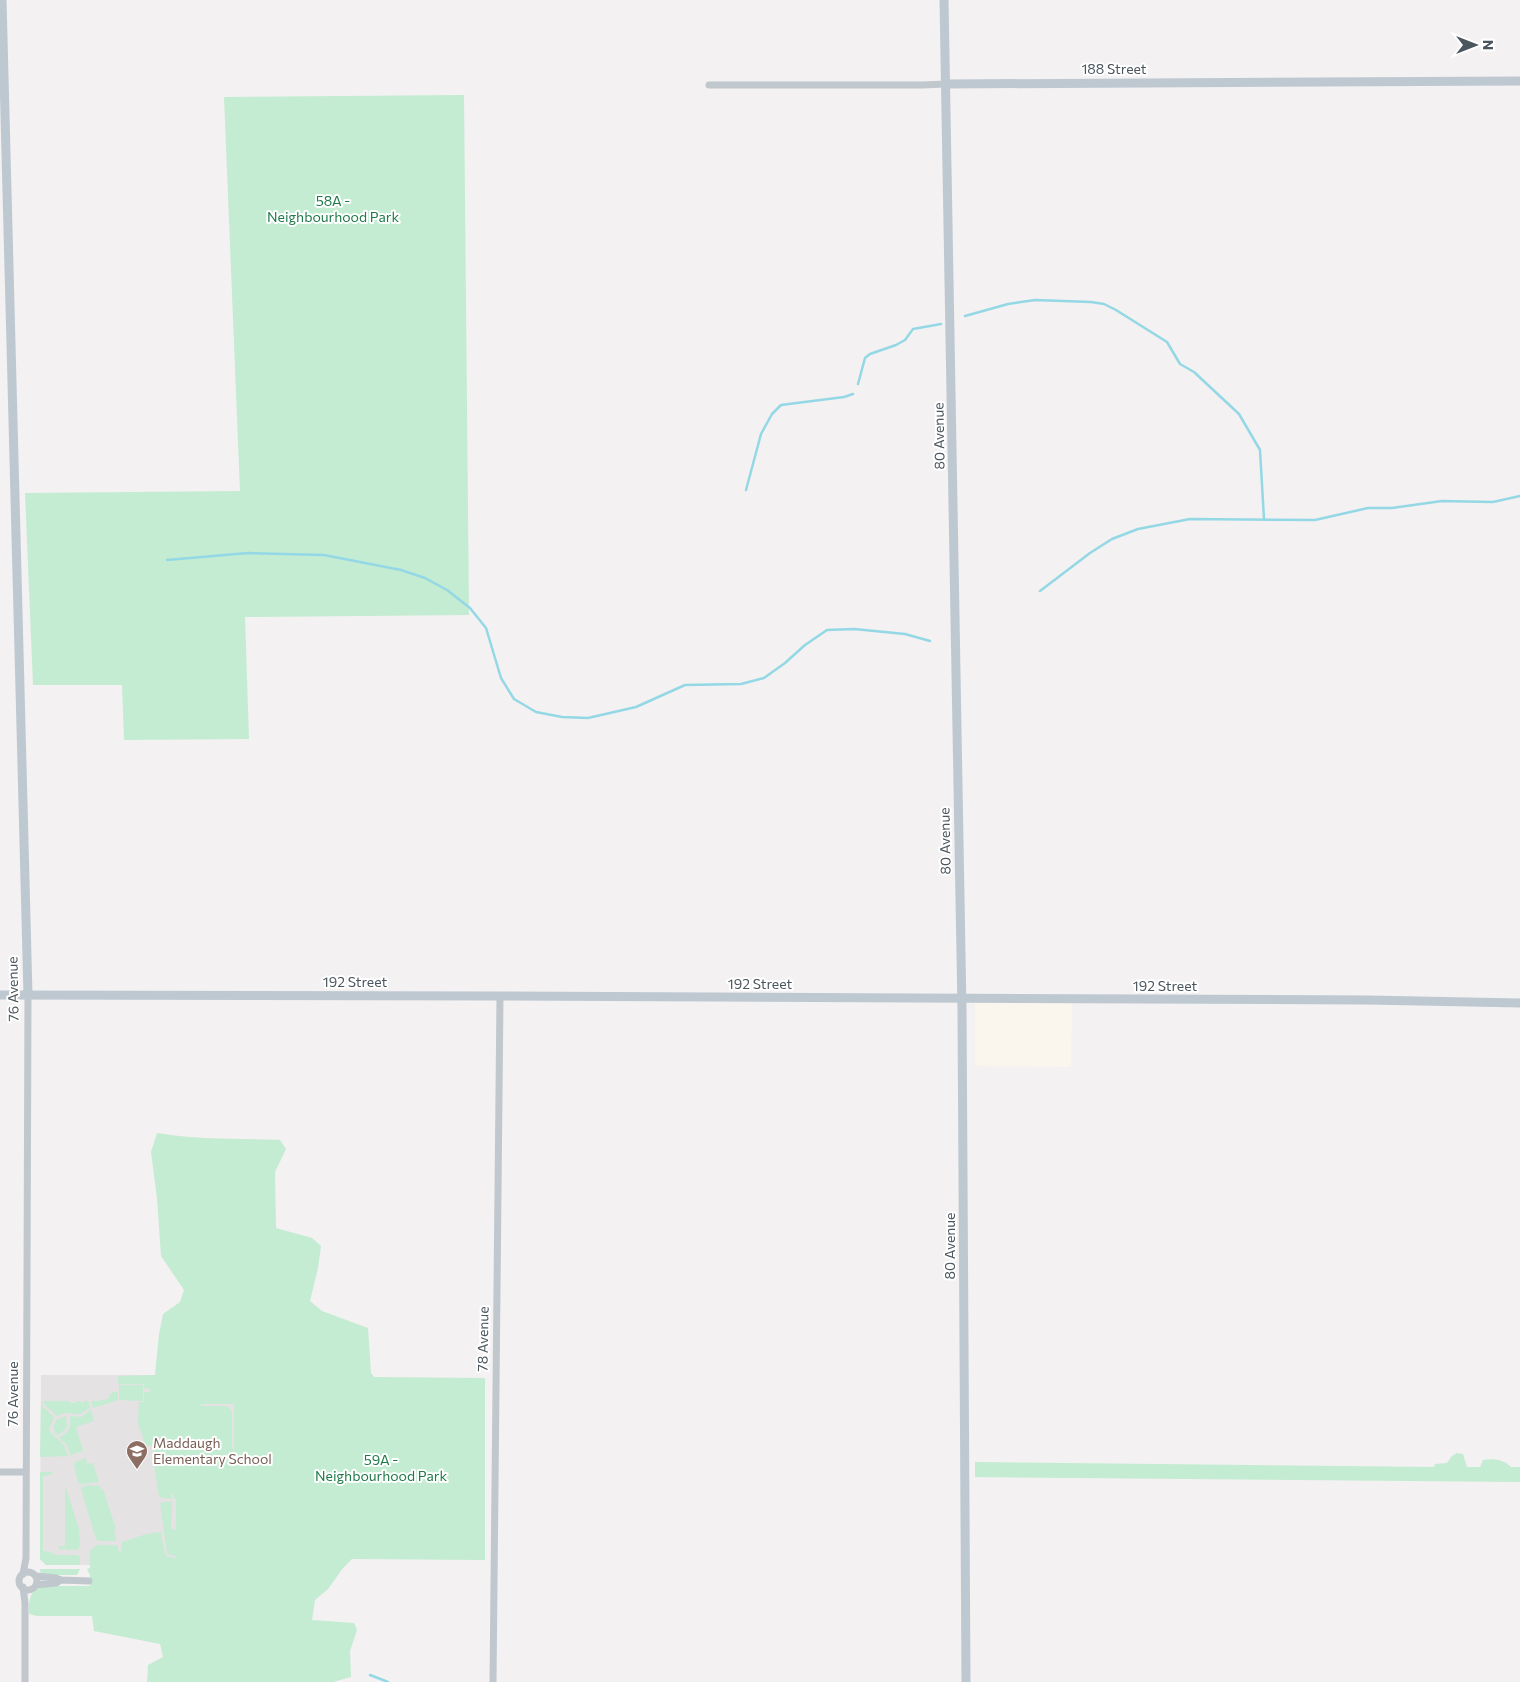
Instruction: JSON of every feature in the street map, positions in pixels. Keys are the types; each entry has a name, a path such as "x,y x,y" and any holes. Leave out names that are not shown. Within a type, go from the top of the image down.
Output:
{"main road":[{"name":"76 Avenue","path":"2,0 28,995"},
{"name":"80 Avenue","path":"944,0 961,999 966,1682"},
{"name":"188 Street","path":"946,84 1520,81"},
{"name":"192 Street","path":"0,995 1368,1000 1520,1003"}],"street":[{"name":"188 Street","path":"709,85 922,86 946,84"},
{"name":"76 Avenue","path":"28,995 26,1558 30,1574"},
{"name":"78 Avenue","path":"493,1682 500,996"},
{"path":"0,1472 26,1472"},
{"path":"62,1580 56,1583 29,1587 20,1580 30,1574 62,1580 89,1581"},
{"path":"24,1682 25,1602 29,1587 37,1581 30,1574"}],"shaded area":[{"path":"975,1000 1072,1001 1071,1067 975,1066"},
{"name":"Maddaugh Elementary School","path":"41,1375 200,1375 234,1404 234,1565 46,1565 40,1559"}],"green space":[{"name":"58A - Neighbourhood Park","path":"464,95 469,615 245,617 249,739 124,740 122,685 33,685 25,493 240,491 224,97"},
{"name":"59A - Neighbourhood Park","path":"157,1133 203,1138 280,1140 286,1149 275,1172 276,1228 312,1238 321,1246 310,1301 322,1311 368,1328 371,1373 374,1377 485,1378 485,1560 352,1559 328,1589 315,1600 312,1620 354,1623 357,1630 350,1651 351,1677 333,1682 147,1682 148,1665 163,1657 160,1644 94,1631 92,1616 37,1616 29,1614 30,1600 34,1591 38,1589 49,1586 90,1586 90,1575 87,1569 90,1568 90,1551 96,1545 117,1545 121,1552 122,1542 146,1534 161,1532 167,1557 176,1558 176,1556 167,1553 160,1503 172,1501 171,1529 174,1530 176,1529 176,1499 174,1499 173,1493 171,1494 171,1499 159,1496 154,1465 154,1449 200,1449 201,1446 146,1446 138,1424 139,1402 144,1402 144,1392 150,1392 150,1389 144,1388 144,1384 118,1384 118,1376 155,1375 163,1314 180,1302 184,1290 161,1256 157,1198 151,1152","holes":["201,1404 234,1404 234,1449 232,1449 232,1411 227,1406 201,1406"]},
{"path":"119,1385 143,1385 143,1401 119,1400"},
{"path":"118,1392 118,1400 93,1408 91,1401 110,1398 109,1395"},
{"path":"41,1401 43,1407 54,1417 50,1432 64,1445 68,1456 40,1457"},
{"path":"43,1401 70,1401 70,1403 75,1403 81,1401 83,1403 88,1401 90,1408 80,1414 64,1413 57,1416"},
{"path":"91,1410 94,1421 76,1427 83,1451 70,1455 67,1445 59,1438 69,1429 70,1416 81,1417"},
{"path":"66,1416 67,1427 60,1434 56,1435 53,1428 56,1420"},
{"path":"1457,1453 1463,1454 1467,1467 1480,1467 1483,1460 1491,1459 1502,1461 1511,1467 1520,1467 1520,1482 975,1477 975,1462 1434,1467 1435,1464 1447,1463"},
{"path":"86,1458 87,1464 93,1463 99,1482 80,1484 78,1482 74,1465 77,1461"},
{"path":"40,1472 51,1472 53,1474 43,1476 43,1551 56,1555 77,1555 80,1557 80,1565 46,1565 40,1559"},
{"path":"65,1485 79,1529 80,1547 77,1550 59,1549 59,1546 65,1546"},
{"path":"87,1485 99,1485 101,1490 103,1489 116,1529 114,1530 115,1541 99,1541 96,1539 81,1489"},
{"path":"40,1569 80,1569 77,1575 41,1575"}],"waterway":[{"path":"965,316 1008,304 1035,300 1091,302 1104,304 1116,310 1167,342 1180,364 1194,372 1239,414 1260,450 1264,519"},
{"path":"858,384 865,358 870,354 905,340 913,329 941,324"},
{"path":"746,490 761,434 772,414 781,405 844,397 853,394"},
{"path":"1040,591 1090,553 1112,539 1138,529 1190,519 1315,520 1368,508 1392,508 1442,501 1493,502 1520,496"},
{"path":"167,560 248,553 324,555 401,570 425,578 447,590 470,608 486,628 501,678 514,699 536,712 562,717 588,718 636,707 685,685 741,684 764,678 827,630 854,629 905,634 930,641"},
{"path":"370,1675 388,1682"}],"place":[{"name":"Maddaugh Elementary School","path":"137,1470"}]}
